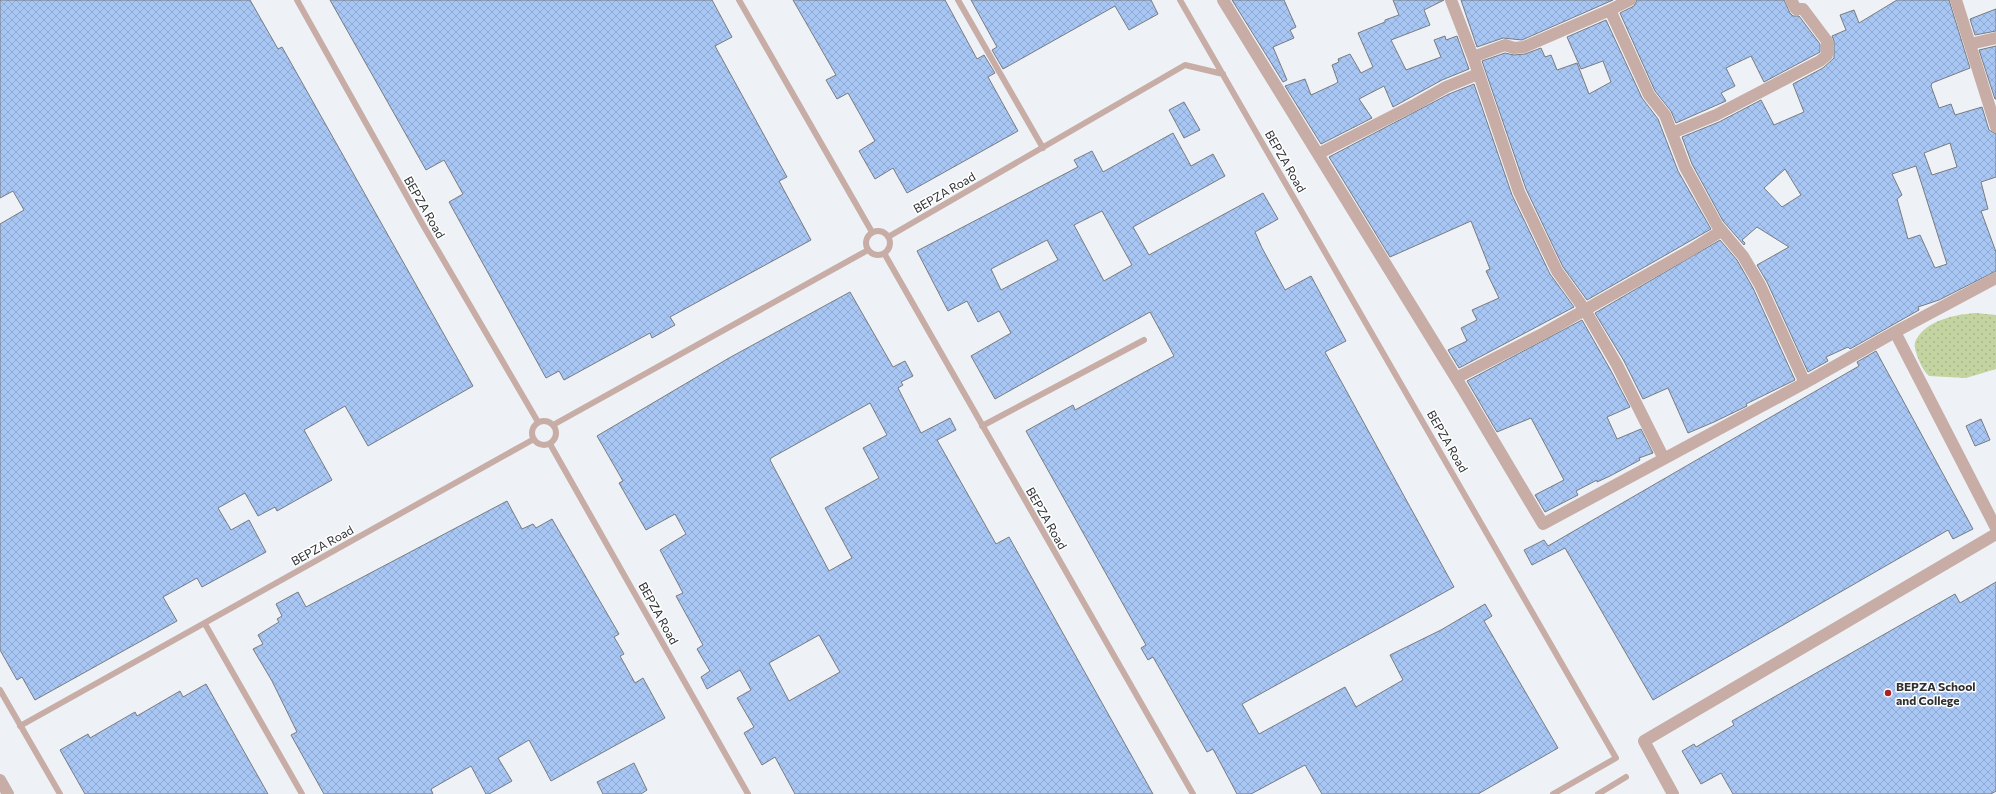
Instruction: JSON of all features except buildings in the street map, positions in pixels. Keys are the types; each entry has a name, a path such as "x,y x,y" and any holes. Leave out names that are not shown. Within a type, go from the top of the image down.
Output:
{"street":[{"path":"1223,0 1456,378 1543,524 1996,278"},
{"path":"1451,0 1473,57 1519,192 1557,272 1585,310 1618,365 1664,459"},
{"path":"1473,57 1505,45 1514,48 1524,47 1630,0"},
{"path":"1672,133 1716,115 1820,61 1827,55 1827,41 1803,10 1796,9 1791,0"},
{"path":"1956,0 1996,128"},
{"path":"1610,10 1649,95 1665,115 1685,167 1721,231 1743,256 1760,284 1805,383"},
{"path":"1970,44 1996,38"},
{"path":"1318,154 1446,87 1478,74"},
{"path":"1456,378 1544,333 1691,250 1721,231"},
{"path":"1895,332 1996,528"},
{"path":"1673,794 1644,741 1996,534"},
{"path":"0,780 8,794"}],"lane":[{"name":"BEPZA Road","path":"297,0 423,225 538,422"},
{"path":"739,0 872,232"},
{"path":"958,0 1043,148"},
{"name":"BEPZA Road","path":"1180,0 1616,758 1553,794"},
{"name":"BEPZA Road","path":"888,237 1185,65 1223,74"},
{"path":"881,231 888,237 889,248 884,253 875,254 868,250 866,246 867,238 872,232 881,231"},
{"path":"553,425 868,250"},
{"name":"BEPZA Road","path":"884,253 1193,794"},
{"path":"982,426 1144,340"},
{"path":"546,421 553,425 556,433 550,444 542,445 534,439 533,429 538,422 546,421"},
{"name":"BEPZA Road","path":"20,726 534,439"},
{"name":"BEPZA Road","path":"550,444 748,794"},
{"path":"205,624 302,794"},
{"path":"0,690 60,794"},
{"path":"1598,794 1626,777"}],"green space":[{"path":"1976,313 1996,315 1996,369 1966,378 1929,376 1921,365 1915,349 1915,342 1921,333 1927,327 1943,319"}],"place":[{"name":"BEPZA School and College","path":"1888,693"}]}
